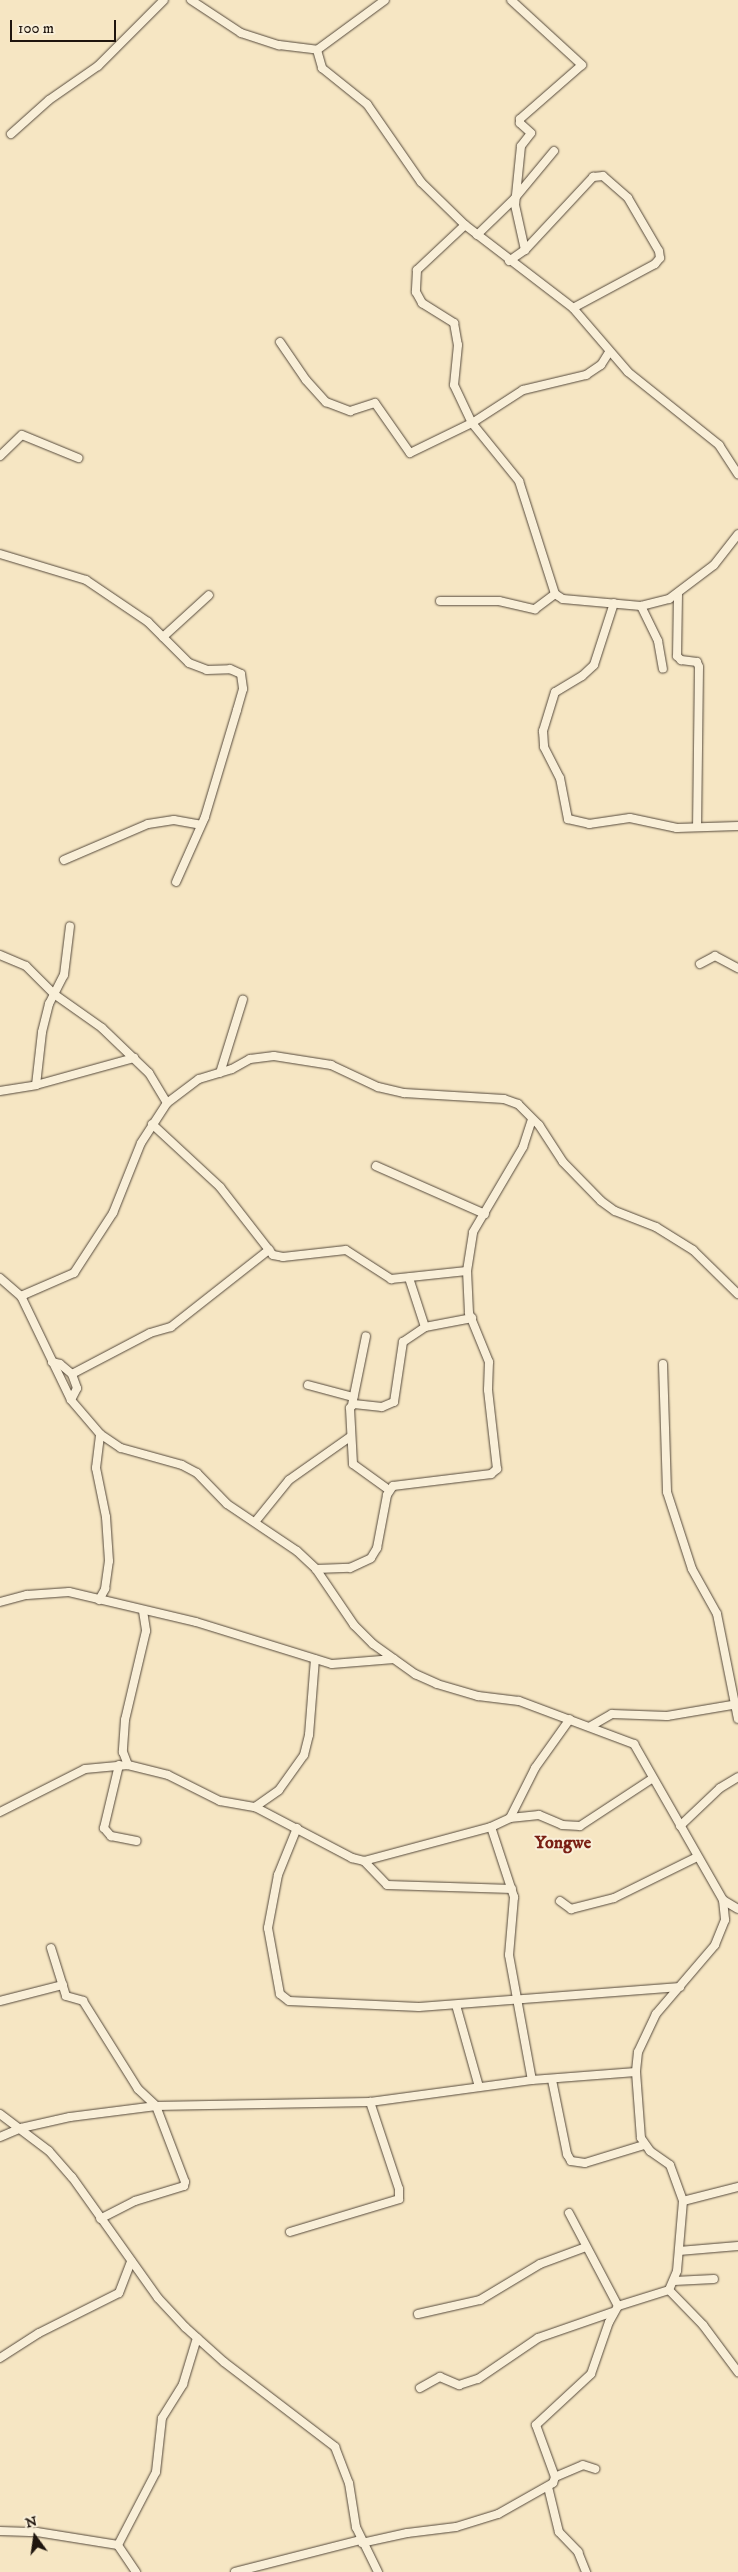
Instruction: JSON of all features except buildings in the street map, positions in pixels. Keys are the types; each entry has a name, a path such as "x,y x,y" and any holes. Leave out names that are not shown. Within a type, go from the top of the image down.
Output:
{"street":[{"path":"11,134 49,100 98,66 164,0"},
{"path":"191,0 241,34 280,45 316,50 385,0"},
{"path":"511,0 582,65 520,119 520,123 531,134 521,146 515,198 525,250"},
{"path":"316,50 322,68 343,82 367,104 421,182 477,235 573,308 609,352 644,387 708,434 738,474"},
{"path":"477,235 515,198 554,151"},
{"path":"509,261 525,250 593,177 603,176 628,198 659,251 660,258 655,264 573,308"},
{"path":"465,225 417,270 414,284 422,302 454,323 458,345 454,385 472,423 519,481 555,594 563,600 641,606 678,594 714,565 738,534"},
{"path":"280,342 306,380 326,402 350,411 375,403 410,453 472,423 523,390 586,375 601,365 609,352"},
{"path":"0,456 22,435 78,458"},
{"path":"0,554 86,580 116,599 198,668 238,671 242,677 237,710 201,825 176,882"},
{"path":"440,600 499,601 535,609 555,594"},
{"path":"678,594 678,656 681,660 697,662 699,667 696,827"},
{"path":"163,637 209,595"},
{"path":"614,603 594,665 555,692 543,732 544,747 560,778 567,817 582,824 630,818 659,826 738,826"},
{"path":"641,606 658,641 663,669"},
{"path":"64,860 148,824 174,820 201,825"},
{"path":"36,1085 42,1032 54,994 64,975 70,926"},
{"path":"0,955 26,966 54,994 102,1028 149,1073 167,1103"},
{"path":"700,964 715,956 738,968"},
{"path":"220,1073 243,999"},
{"path":"21,1296 74,1273 113,1213 141,1142 167,1103 199,1079 220,1073 259,1056 307,1059 332,1065 378,1087 404,1093 504,1100 526,1110 539,1125 552,1148 601,1201 614,1211 656,1227 693,1250 738,1294"},
{"path":"0,1091 36,1085 134,1058"},
{"path":"389,1490 402,1483 491,1474 497,1469 488,1390 489,1362 468,1306 467,1271 473,1232 523,1147 532,1119"},
{"path":"152,1124 220,1187 273,1255 283,1257 346,1250 356,1254 386,1278 409,1278 467,1271"},
{"path":"376,1166 485,1214"},
{"path":"72,1374 187,1317 269,1250"},
{"path":"0,1278 21,1296 71,1400 100,1434 121,1448 182,1465 197,1473 227,1504 281,1537 316,1569 354,1625 394,1659 415,1674 453,1690 519,1701 570,1718 634,1744 723,1900 725,1920 721,1935 656,2014 647,2031 636,2072 640,2129 644,2145 670,2164 683,2201 679,2251 674,2281 669,2290 538,2338 478,2379 459,2384 440,2377 420,2388"},
{"path":"409,1278 425,1327"},
{"path":"308,1385 352,1401 382,1407 394,1402 403,1342 425,1327 472,1318"},
{"path":"366,1336 352,1401 350,1437 353,1464 389,1490"},
{"path":"52,1362 60,1364 72,1374 77,1388 71,1400"},
{"path":"663,1364 661,1386 667,1492 692,1568 718,1614 738,1718"},
{"path":"99,1600 105,1589 109,1562 106,1517 96,1468 100,1434"},
{"path":"255,1522 289,1480 350,1437"},
{"path":"316,1569 350,1568 371,1558 377,1548 389,1490"},
{"path":"0,1602 58,1591 196,1622 332,1664 394,1659"},
{"path":"128,1765 123,1752 125,1720 146,1631 143,1611"},
{"path":"255,1806 279,1790 304,1755 309,1735 315,1659"},
{"path":"591,1726 612,1714 668,1716 736,1704"},
{"path":"510,1818 535,1768 570,1718"},
{"path":"119,1765 104,1828 111,1836 137,1841"},
{"path":"0,1812 86,1769 128,1765 168,1776 220,1801 255,1806 364,1861 387,1885 512,1889"},
{"path":"680,1826 720,1788 738,1777"},
{"path":"364,1861 490,1827 510,1818 539,1815 562,1824 580,1826 653,1778"},
{"path":"490,1827 512,1889 514,1906 509,1955 532,2080"},
{"path":"297,1828 278,1876 269,1918 270,1946 281,1997 296,2002 419,2007 680,1986"},
{"path":"560,1901 571,1909 614,1898 697,1857"},
{"path":"723,1900 738,1909"},
{"path":"51,1948 67,1997 83,2002 138,2089 156,2106 186,2185 135,2200 100,2219"},
{"path":"0,2001 63,1986"},
{"path":"456,2005 479,2087"},
{"path":"0,2137 21,2128 70,2117 156,2106 370,2102 532,2080 552,2080 636,2072"},
{"path":"552,2080 567,2154 571,2160 585,2163 644,2145"},
{"path":"290,2232 399,2199 399,2189 370,2102"},
{"path":"0,2114 49,2151 66,2170 158,2298 197,2338 335,2447 349,2483 362,2542 378,2572"},
{"path":"683,2201 738,2187"},
{"path":"555,2478 536,2425 591,2374 616,2309 569,2213"},
{"path":"679,2251 738,2246"},
{"path":"418,2314 480,2300 540,2264 586,2247"},
{"path":"0,2358 39,2333 118,2293 131,2261"},
{"path":"674,2281 714,2279"},
{"path":"669,2290 703,2325 738,2372"},
{"path":"118,2545 156,2472 162,2418 183,2384 197,2338"},
{"path":"234,2572 362,2542 407,2533 456,2527 508,2509 548,2487 555,2478 583,2466 596,2469"},
{"path":"548,2487 559,2532 578,2552 586,2572"},
{"path":"0,2531 37,2532 118,2545 136,2572"}],"district":[{"name":"Yongwe","path":"563,1843"}]}
